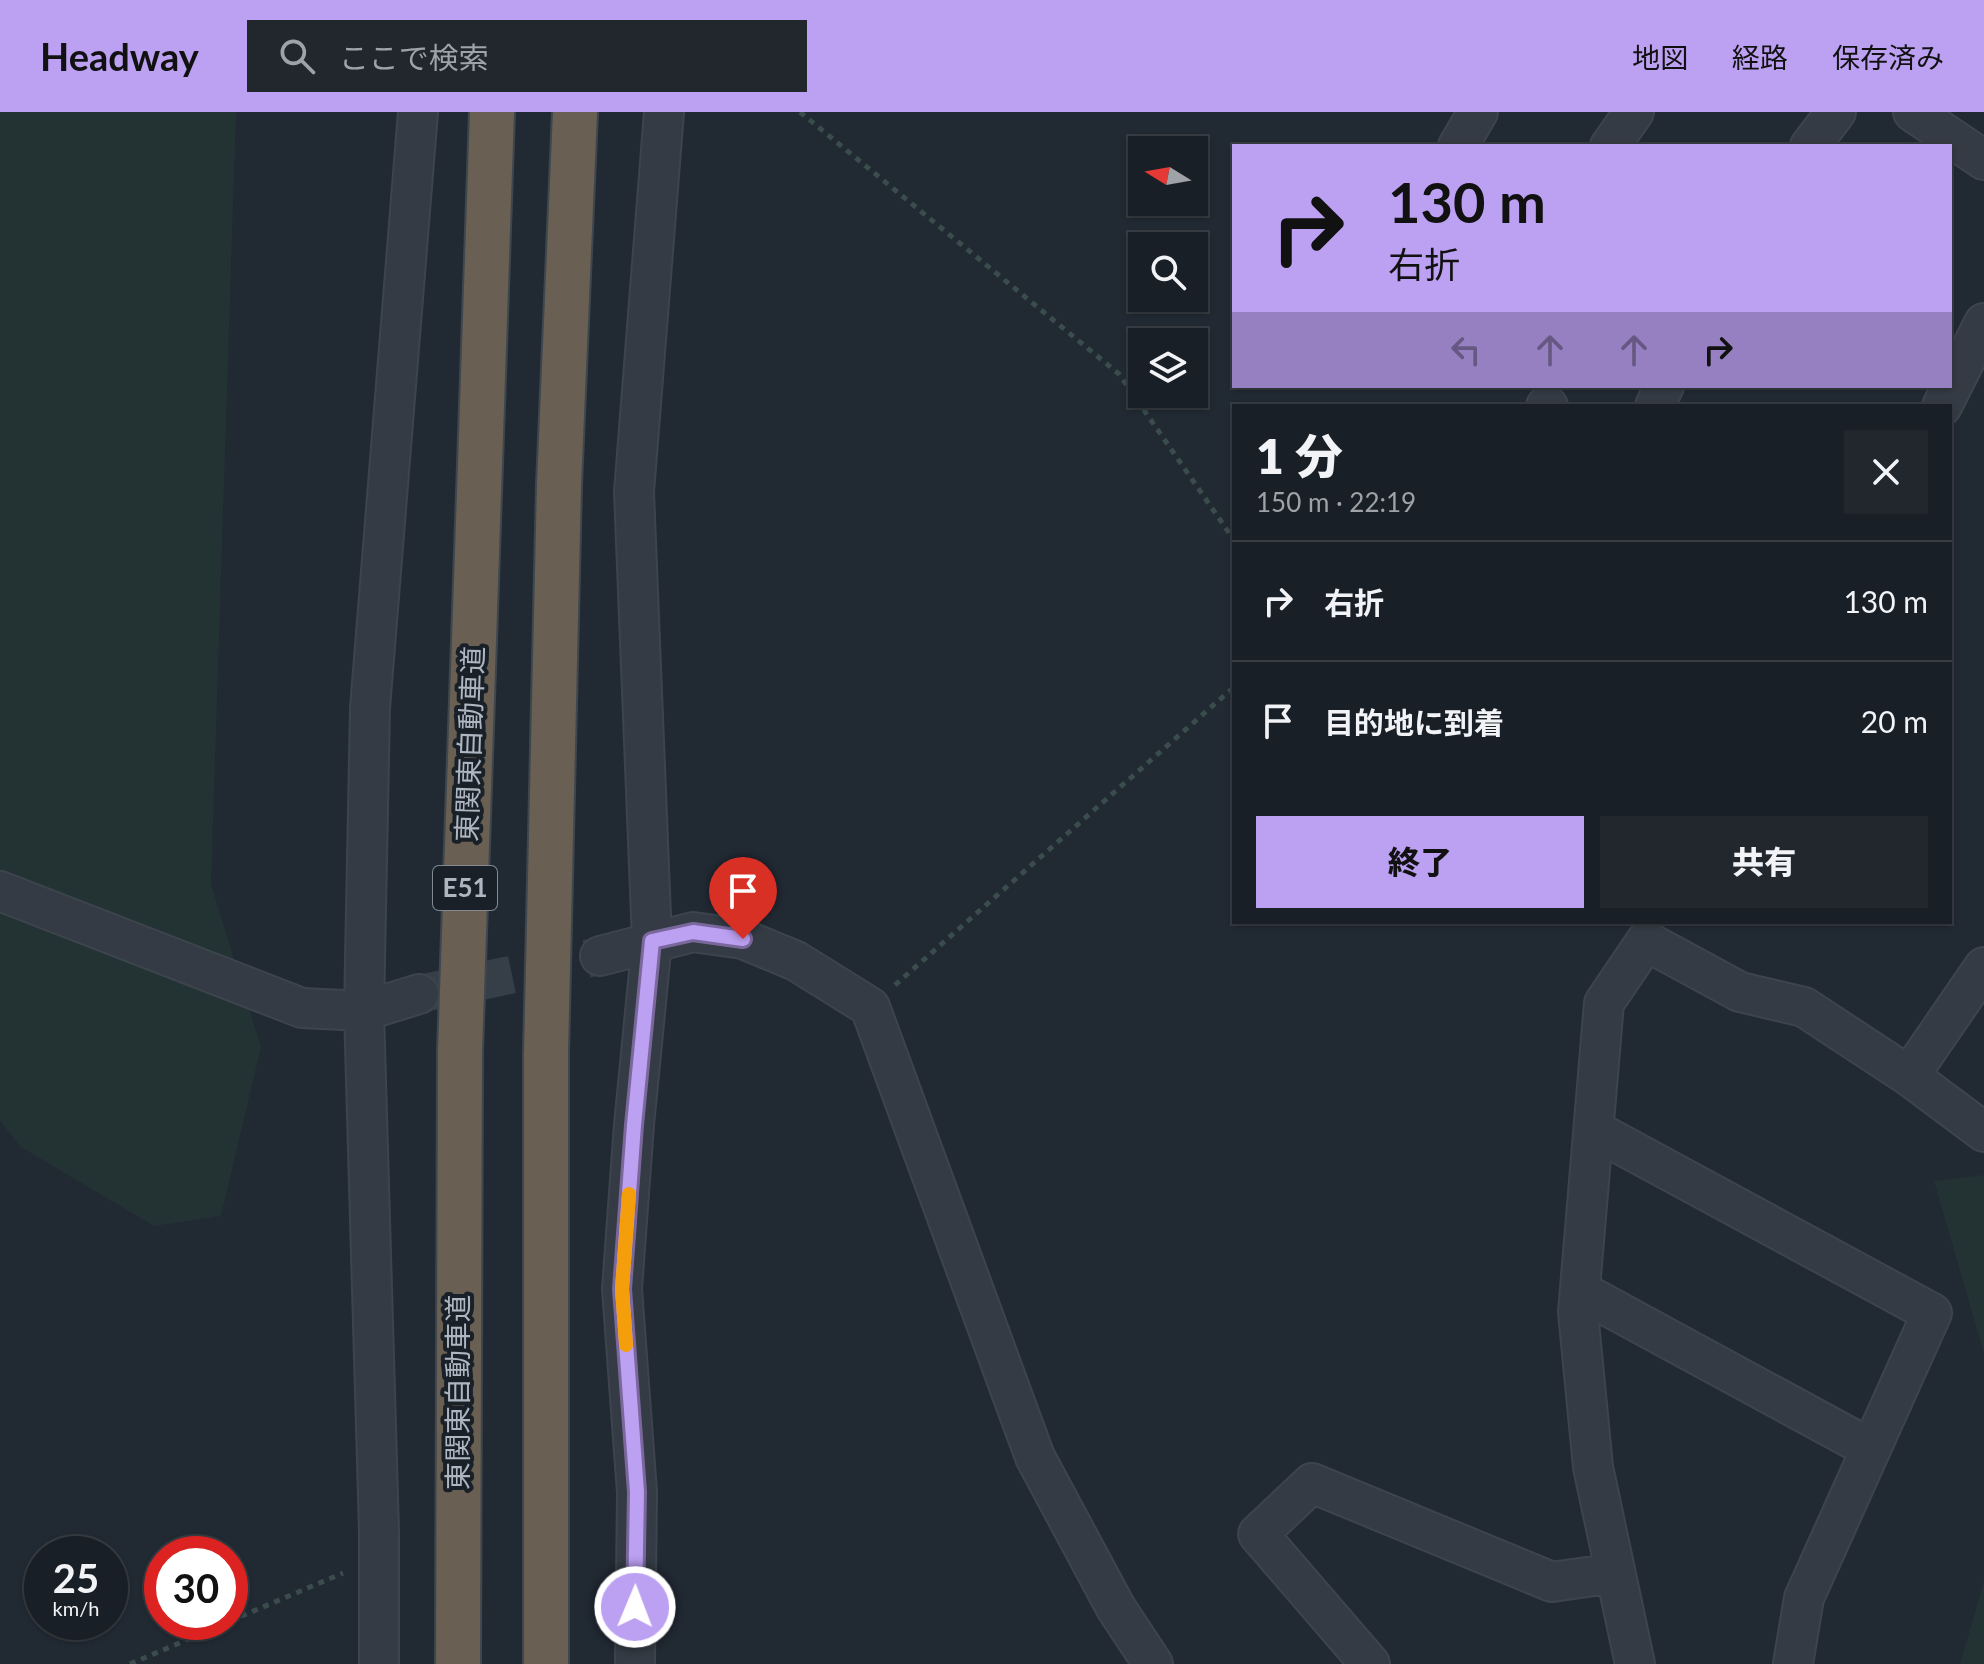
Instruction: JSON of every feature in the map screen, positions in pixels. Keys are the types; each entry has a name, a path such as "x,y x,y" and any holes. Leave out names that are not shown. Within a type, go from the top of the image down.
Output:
{"highway":[{"name":"東関東自動車道","path":"458,1664 460,1051 492,112"},
{"path":"546,1664 547,1039 559,485 575,112"}],"street":[{"path":"379,1664 379,1558 364,1011 370,708 418,112"},
{"path":"635,1664 637,1492 622,1289 652,941 634,492 664,112"},
{"path":"1459,144 1478,112"},
{"path":"1611,144 1634,112"},
{"path":"1812,144 1836,112"},
{"path":"1928,122 1984,160"},
{"path":"1952,386 1984,323"},
{"path":"0,891 302,1008 364,1011 419,994"},
{"path":"600,956 693,932 743,939 796,961 870,1007 1035,1457 1116,1608 1153,1664"},
{"path":"1635,1664 1593,1467 1578,1312 1604,1003 1646,941 1740,992 1804,1007 1909,1076 1984,1132"},
{"path":"1909,1076 1984,967"},
{"path":"1594,1130 1932,1313 1804,1598 1793,1664"},
{"path":"1580,1291 1871,1449"},
{"path":"1370,1664 1258,1534 1312,1483 1552,1582 1615,1573"}],"path":[{"path":"800,112 1119,374 1232,537"},
{"path":"870,1007 1232,689"},
{"path":"248,1614 379,1558"},
{"path":"130,1664 187,1640"}],"shaded area":[{"path":"0,112 236,112 211,884 261,1047 221,1216 154,1226 21,1147 0,1121"},
{"path":"1984,1175 1984,1353 1934,1181"},
{"path":"1984,1581 1984,1664 1960,1664"}],"tunnel":[{"path":"419,994 600,956"}],"slow traffic":[{"path":"626,1345 622,1289 629,1194"}],"route":[{"path":"635,1607 637,1492 622,1289 652,941 693,932 743,939"}]}
